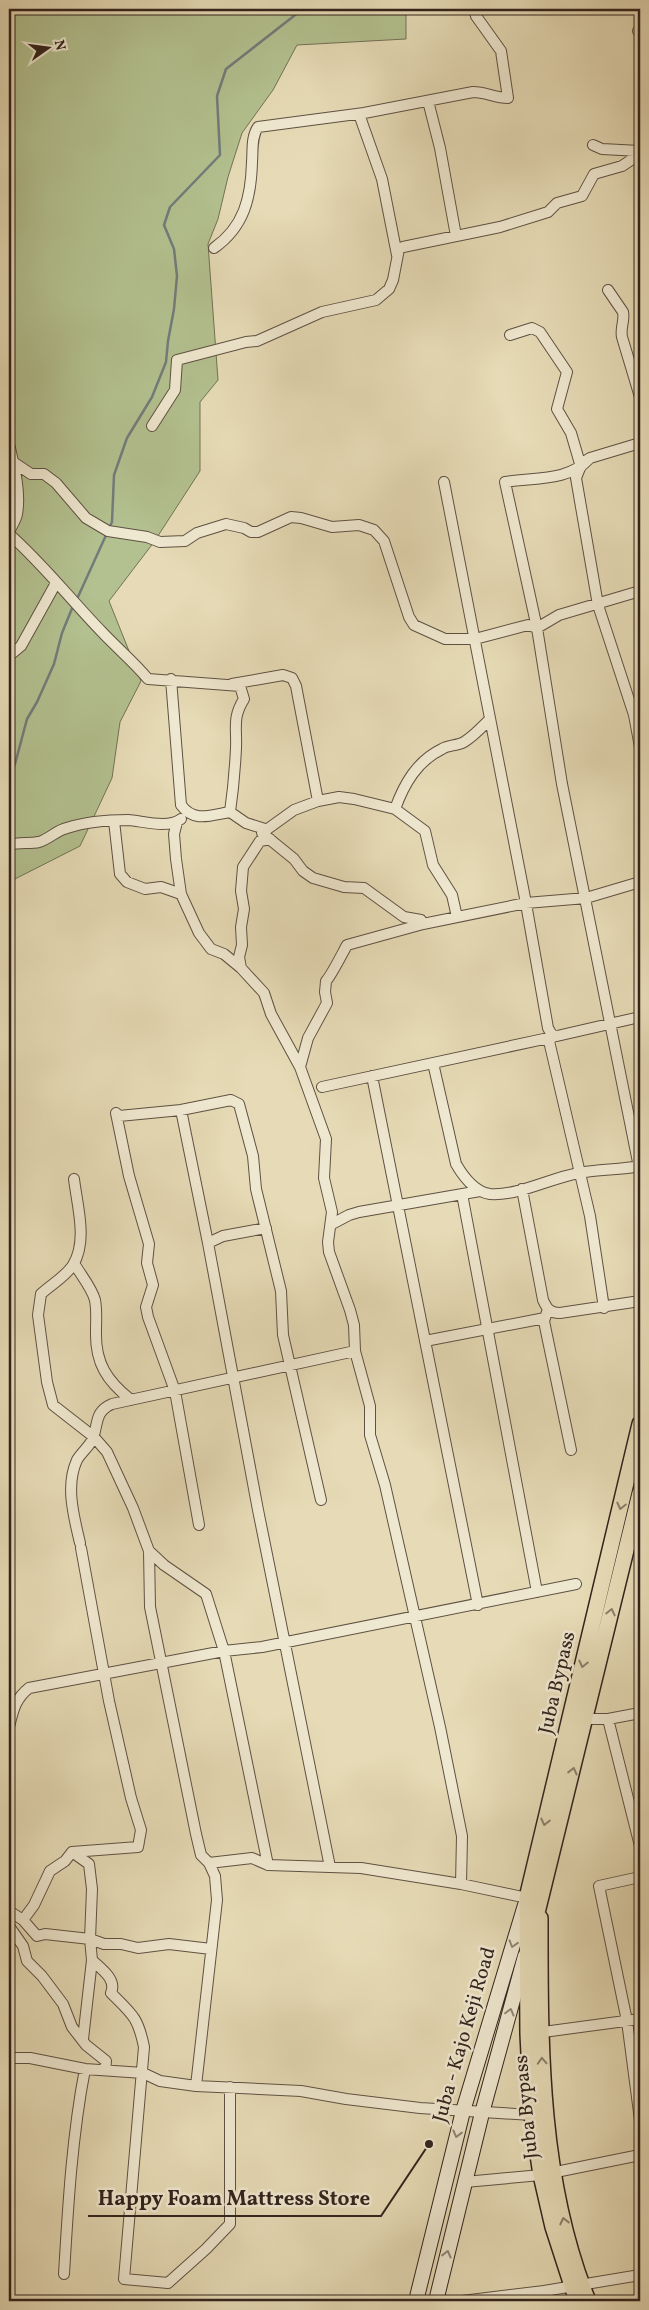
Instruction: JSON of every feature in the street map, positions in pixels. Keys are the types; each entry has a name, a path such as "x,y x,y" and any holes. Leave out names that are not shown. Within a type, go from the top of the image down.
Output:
{"main road":[{"name":"Juba Bypass","path":"588,2301 576,2286 553,2227 544,2116 526,1953 533,1901 640,1424"},
{"name":"Juba Bypass","path":"548,2173 532,2116 534,2034 533,1901 586,1719 640,1493"},
{"name":"Juba - Kajo Keji Road","path":"416,2301 463,2111 533,1901"},
{"name":"Juba - Kajo Keji Road","path":"436,2301 482,2113 526,1953"},
{"name":"Juba Bypass","path":"576,2286 576,2301"}],"street":[{"path":"214,248 236,229 245,208 249,193 255,131 258,127 359,114 473,92 486,93 499,98 508,98 501,51 476,16 474,9"},
{"path":"428,101 440,148 456,236"},
{"path":"359,114 382,180 397,255"},
{"path":"592,145 602,149 640,153"},
{"path":"152,426 175,390 177,360 246,342 257,341 322,312 376,300 389,289 393,280 399,249 406,245 500,227 548,212 557,203 582,196 594,174 622,166 640,153"},
{"path":"608,290 623,312 622,337 640,397"},
{"path":"510,335 532,328 540,332 567,372 557,409 570,433 582,467"},
{"path":"640,443 590,458 582,463 576,478 598,605 634,715 640,743"},
{"path":"9,444 16,484 17,515 9,533 30,553 56,583 148,679 171,679 240,686 244,699 237,710 235,728 237,746 230,812"},
{"path":"433,1063 456,1164 465,1178 480,1190 488,1194 522,1189 579,1172 640,1167 562,784 537,628 504,482 562,476 582,467 590,458"},
{"path":"13,462 31,474 44,474 56,483 86,518 108,531 147,537 160,542 184,541 197,533 226,524 244,528 251,532 258,532 290,517 301,518 332,527 359,525 374,530 384,541 409,617 414,625 446,638 475,639 528,624 537,628"},
{"path":"444,482 526,903 548,1028 553,1039 579,1172 590,1216 604,1308"},
{"path":"9,656 21,646 56,583"},
{"path":"537,628 559,615 640,591"},
{"path":"231,684 283,675 292,678 296,686 318,801"},
{"path":"171,679 181,805 187,813 196,817 230,812 246,823 265,829"},
{"path":"395,809 403,785 427,758 443,748 462,743 475,734 490,718"},
{"path":"423,924 421,920 404,917 397,913 364,888 344,887 313,878 303,871 294,859 262,833 294,810 318,801 340,797 395,809 425,831 433,865 452,895 457,917"},
{"path":"9,846 20,842 38,842 65,828 114,821 176,822 187,813"},
{"path":"114,821 120,874 126,882 145,889 161,887 181,894"},
{"path":"176,822 174,834 181,894 200,933 211,949 224,954 241,968 264,993 271,1014 300,1067 327,1144 324,1178 332,1212 332,1224 328,1242 329,1252 354,1325 355,1351 370,1406 370,1436 385,1485 462,1836 461,1884"},
{"path":"241,968 239,957 242,945 241,927 244,909 241,892 244,867 260,841 270,839"},
{"path":"300,1067 308,1038 327,1002 325,992 326,981 347,945 423,924 526,903 586,898 640,882"},
{"path":"322,1087 553,1039 640,1017"},
{"path":"372,1076 400,1206 478,1604"},
{"path":"199,1525 175,1391 148,1317 146,1306 153,1285 147,1263 148,1244 116,1114 129,1115 181,1110 231,1100 239,1104 253,1156 256,1189 281,1290 283,1335 321,1500"},
{"path":"181,1110 330,1867"},
{"path":"74,1179 81,1236 79,1251 74,1263 61,1279 41,1294 38,1315 47,1382 53,1405 94,1437 114,1464 133,1508 148,1552 150,1607 196,1834 201,1855 209,1864 214,1876 217,1900 196,2086"},
{"path":"522,1189 546,1313 546,1331 571,1450"},
{"path":"332,1224 349,1214 480,1190"},
{"path":"462,1194 537,1592"},
{"path":"208,1242 223,1236 266,1228"},
{"path":"74,1263 94,1298 97,1314 96,1346 103,1372 110,1382 131,1400"},
{"path":"425,1341 487,1329 546,1313 604,1308 640,1301"},
{"path":"105,1408 131,1400 355,1351"},
{"path":"72,1852 138,1847 141,1830 131,1798 104,1675 81,1546 74,1519 71,1489 78,1459 94,1437 98,1416 105,1408 110,1397 110,1382"},
{"path":"148,1552 206,1594 224,1651 268,1865"},
{"path":"9,1727 14,1704 20,1695 29,1688 224,1651 285,1642 576,1584"},
{"path":"586,1719 608,1719 640,1713"},
{"path":"608,1719 640,1846"},
{"path":"9,1734 9,1741"},
{"path":"23,1920 34,1905 50,1871 66,1861 72,1852"},
{"path":"72,1852 89,1864 92,1889 90,1939 92,1960 83,2039"},
{"path":"209,1864 252,1858 268,1865 361,1868 461,1884 533,1901"},
{"path":"640,1877 599,1886 627,2021 640,2120"},
{"path":"9,1911 23,1920 38,1936 90,1939 104,1944 121,1944 138,1948 169,1944 212,1948"},
{"path":"9,1926 23,1946 27,1960 63,2004 72,2026 86,2045 106,2061 105,2070"},
{"path":"92,1960 112,1981 114,1988 111,1994 132,2012 139,2023 144,2047 144,2073 124,2279 168,2283 206,2250 230,2224 230,2087"},
{"path":"534,2034 640,2019"},
{"path":"9,2058 30,2058 85,2069 144,2073 160,2081 196,2086 301,2091 346,2099 482,2113 532,2116"},
{"path":"64,2274 78,2096 85,2069"},
{"path":"465,2182 548,2173 640,2155"},
{"path":"468,2301 545,2296 576,2286 640,2275"}],"green space":[{"path":"9,9 406,9 406,39 297,45 273,90 242,133 228,177 218,219 208,244 218,380 200,402 200,471 154,542 109,601 141,681 120,722 112,778 80,846 9,882"}],"waterway":[{"path":"109,528 112,522 114,475 127,438 152,397 166,362 177,276 174,249 164,225 170,207 220,155 217,96 226,69 299,12 300,9"},
{"path":"77,599 107,533"},
{"path":"9,778 15,764 27,719 54,664 62,633 73,606"},
{"path":"9,948 13,963 9,1023"},
{"path":"9,1576 12,1595 9,1610"}],"place":[{"name":"Happy Foam Mattress Store","path":"429,2144"}]}
